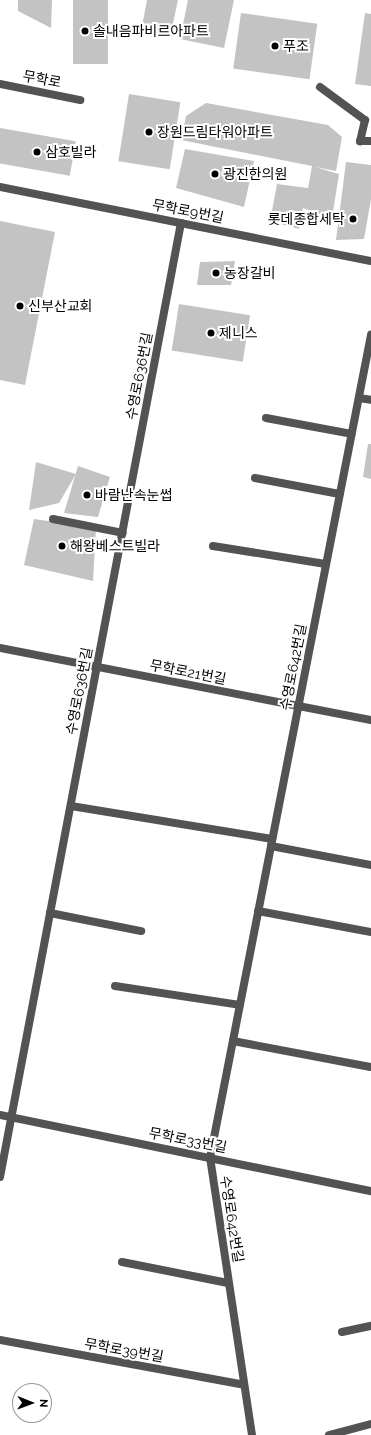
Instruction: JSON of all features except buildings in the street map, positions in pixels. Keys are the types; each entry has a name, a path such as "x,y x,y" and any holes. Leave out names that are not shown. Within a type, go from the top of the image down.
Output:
{"street":[{"name":"무학로","path":"0,84 80,100"},
{"path":"320,87 365,120 360,141 371,141"},
{"name":"무학로9번길","path":"0,187 371,261"},
{"name":"수영로636번길","path":"0,1177 181,223"},
{"name":"수영로642번길","path":"252,1435 210,1158 371,335"},
{"path":"359,398 371,400"},
{"path":"266,418 352,434"},
{"path":"256,478 340,494"},
{"path":"52,519 122,533"},
{"path":"213,546 326,564"},
{"name":"무학로21번길","path":"0,648 371,720"},
{"path":"71,806 271,842 371,865"},
{"path":"258,911 371,932"},
{"path":"50,913 141,931"},
{"path":"115,986 240,1005"},
{"path":"233,1041 371,1067"},
{"name":"무학로33번길","path":"0,1115 371,1191"},
{"name":"수영로642번길","path":"122,1262 228,1283"},
{"path":"342,1332 371,1326"},
{"name":"무학로39번길","path":"0,1340 244,1385"},
{"path":"329,1435 371,1424"}],"place":[{"name":"솔내음파비르아파트","path":"85,31"},
{"name":"푸조","path":"275,46"},
{"name":"장원드림타워아파트","path":"149,132"},
{"name":"삼호빌라","path":"37,152"},
{"name":"광진한의원","path":"215,174"},
{"name":"롯데종합세탁","path":"353,219"},
{"name":"농장갈비","path":"216,273"},
{"name":"신부산교회","path":"20,306"},
{"name":"제니스","path":"211,333"},
{"name":"바람난속눈썹","path":"87,495"},
{"name":"해왕베스트빌라","path":"62,546"}]}
